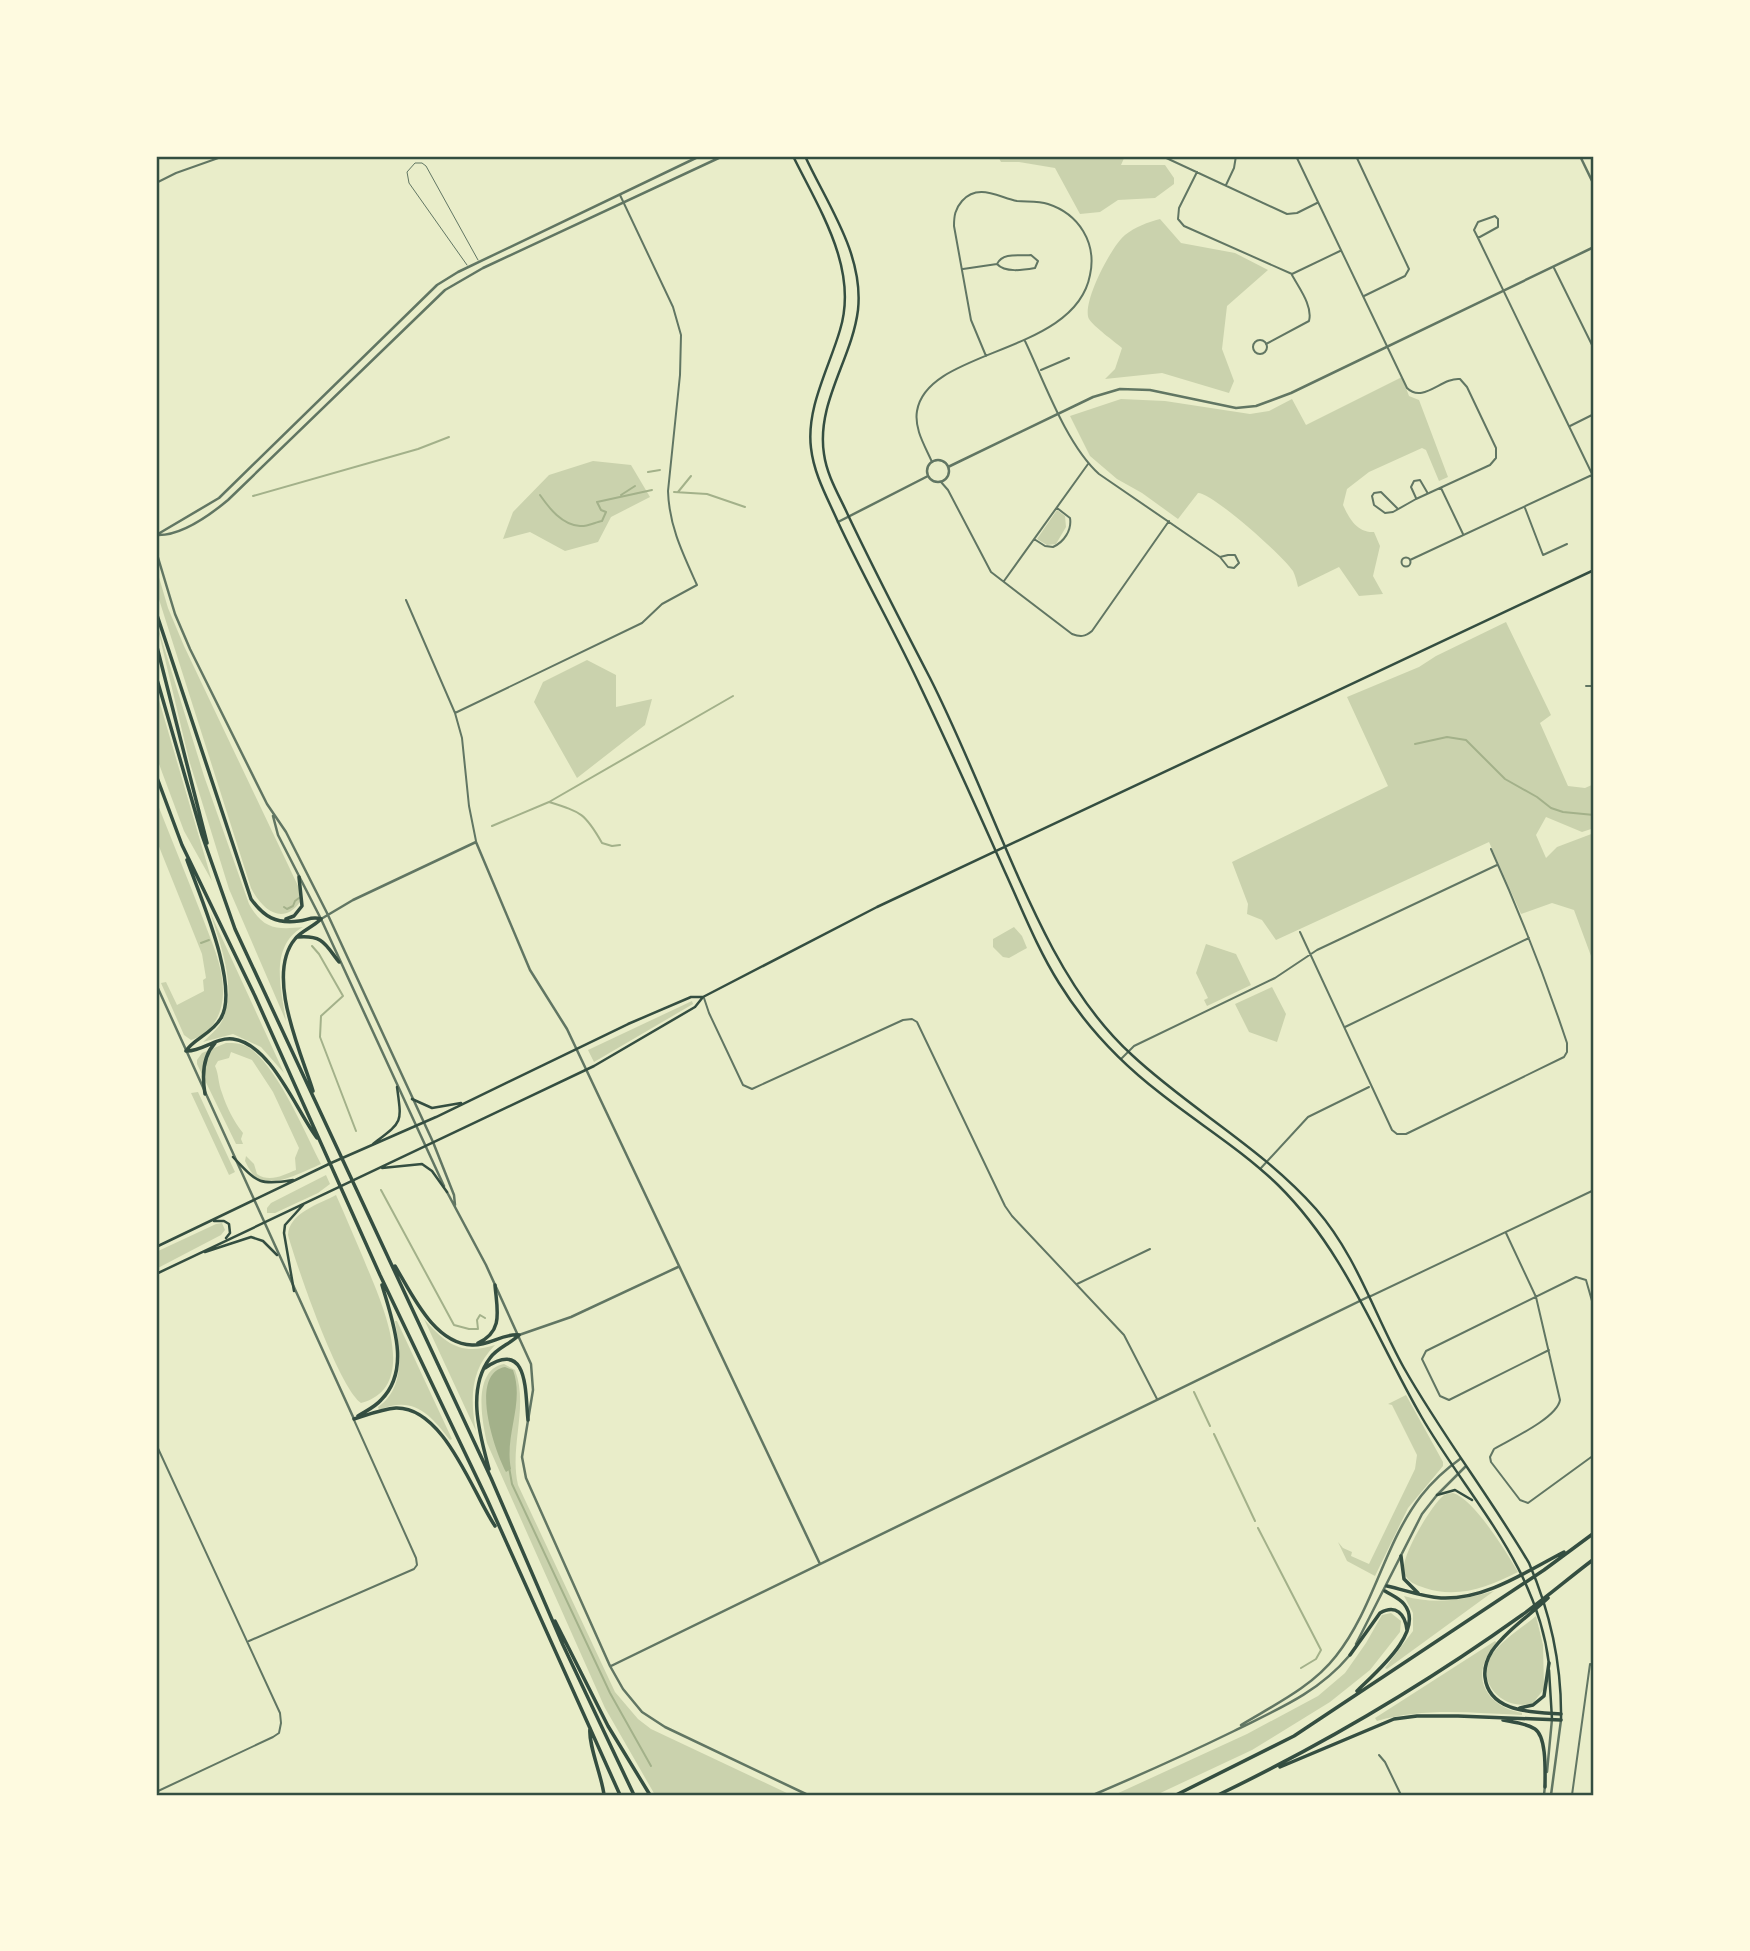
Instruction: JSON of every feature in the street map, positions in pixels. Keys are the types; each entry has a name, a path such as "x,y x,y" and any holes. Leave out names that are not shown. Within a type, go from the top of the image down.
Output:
{"highway":[{"path":"156,612 251,899 261,914 281,921 299,921 314,917 321,919"},
{"path":"156,643 213,865"},
{"path":"156,677 196,816 234,929 491,1478 634,1795"},
{"path":"156,775 225,972 226,997 223,1016 201,1040 190,1045 186,1051"},
{"path":"182,845 255,996 380,1275 487,1499 620,1795"},
{"path":"281,921 294,916 302,906 299,877"},
{"path":"317,1103 290,1018 283,970 286,955 296,937 321,919"},
{"path":"296,937 317,937 339,962"},
{"path":"186,1051 193,1051 220,1040 245,1042 257,1050 273,1068 322,1147"},
{"path":"205,1094 204,1063 210,1048 220,1040"},
{"path":"385,1249 429,1319 455,1341 473,1345 493,1342 509,1334 519,1335"},
{"path":"354,1419 379,1403 387,1394 396,1373 395,1334 380,1275"},
{"path":"473,1345 489,1337 497,1327 495,1285"},
{"path":"491,1478 478,1425 479,1381 497,1350 519,1335"},
{"path":"484,1369 502,1359 508,1359 519,1366 524,1376 528,1420"},
{"path":"354,1419 397,1408 420,1414 430,1421 451,1447 482,1506 500,1532"},
{"path":"1176,1795 1294,1736 1544,1570 1594,1533"},
{"path":"1386,1589 1452,1597 1475,1593 1511,1580 1573,1548"},
{"path":"1401,1556 1404,1579 1419,1594"},
{"path":"1562,1714 1518,1709 1497,1701 1490,1693 1485,1672 1492,1651 1526,1615 1594,1559"},
{"path":"1351,1698 1388,1660 1407,1632 1410,1619 1405,1604 1386,1589"},
{"path":"544,1600 608,1726 650,1795"},
{"path":"1350,1655 1380,1613 1386,1609 1398,1611 1402,1615 1407,1632"},
{"path":"1262,1774 1393,1700 1526,1615"},
{"path":"1518,1709 1533,1705 1544,1696 1549,1663"},
{"path":"1219,1795 1262,1774 1394,1719 1417,1716 1561,1720"},
{"path":"1490,1718 1535,1728 1543,1744 1545,1787"},
{"path":"590,1726 589,1736 604,1795"}],"main road":[{"path":"793,156 829,231 843,271 846,299 842,325 815,404 810,427 814,465 838,522 923,692 1041,951 1083,1016 1121,1059 1158,1092 1260,1169 1305,1215 1342,1265 1416,1408 1456,1474 1517,1562 1530,1590 1546,1645 1552,1719"},
{"path":"805,156 839,224 855,265 858,284 858,308 853,332 828,402 823,431 824,453 831,480 890,604 944,706 1036,916 1055,954 1086,1001 1128,1051 1168,1086 1267,1161 1306,1199 1335,1234 1355,1265 1401,1363 1465,1467 1529,1563 1548,1611 1558,1660 1561,1720"},
{"path":"156,1274 618,1054 695,1007 703,997 877,907 1594,570"},
{"path":"156,1247 369,1146 424,1123 576,1048 691,997 703,997"},
{"path":"369,1146 397,1125 401,1118 397,1087"},
{"path":"412,1099 432,1108 464,1103"},
{"path":"233,1157 255,1179 263,1183 296,1180"},
{"path":"378,1168 422,1164 432,1171 447,1192"},
{"path":"294,1291 285,1225 294,1213 309,1201"},
{"path":"212,1221 226,1221 230,1226 230,1233 223,1241"},
{"path":"195,1255 251,1237 263,1241 277,1255"},
{"path":"1437,1495 1455,1490 1476,1503"}],"street":[{"path":"156,183 224,156"},
{"path":"156,536 219,498 437,285 468,267 699,156"},
{"path":"156,536 167,536 212,513 228,500 444,290 483,268 723,156"},
{"path":"1163,156 1291,215 1318,202"},
{"path":"1225,186 1236,156"},
{"path":"1296,156 1410,392 1421,394 1456,378 1463,382 1496,448 1496,458 1490,465 1427,493 1393,512 1385,513 1374,505 1374,493 1381,492 1397,508"},
{"path":"1356,156 1409,269 1405,276 1363,296"},
{"path":"1580,156 1594,185"},
{"path":"1197,172 1179,208 1180,223 1292,274 1309,308 1309,321 1266,344"},
{"path":"932,462 917,423 917,410 921,400 942,377 1025,340 1070,313 1085,291 1090,278 1091,253 1082,228 1060,209 981,191 965,197 954,215 971,320 986,356"},
{"path":"454,713 642,623 662,604 697,585 672,527 668,508 681,335 673,307 620,194"},
{"path":"1410,560 1594,475 1478,238 1475,230 1478,222 1495,216 1498,219 1498,227 1478,238"},
{"path":"948,467 1093,397 1120,389 1150,390 1237,408 1255,406 1291,393 1594,247"},
{"path":"1292,274 1341,250"},
{"path":"962,270 998,264 1006,270 1030,269 1037,265 1038,261 1031,255 1005,256 998,264"},
{"path":"1553,267 1594,349"},
{"path":"1025,340 1059,413 1088,464 1098,474 1220,557 1228,567 1232,569 1238,565 1239,561 1235,555 1220,557"},
{"path":"1040,370 1069,358"},
{"path":"1569,426 1594,414"},
{"path":"942,482 948,476 948,467 942,461 932,462 927,468 928,476 933,481 942,482 948,490 991,572 1077,636 1088,635 1169,522"},
{"path":"1003,582 1088,464"},
{"path":"838,522 928,476"},
{"path":"1416,499 1412,487 1414,481 1423,483 1427,493"},
{"path":"1441,487 1464,536"},
{"path":"1033,539 1053,547 1065,537 1070,527 1070,518 1056,507"},
{"path":"1525,507 1543,555 1567,544"},
{"path":"156,551 175,614 190,649 274,816 286,832 327,913 433,1142 454,1195 455,1205"},
{"path":"406,600 462,738 469,806 476,842 530,971 567,1029 820,1564"},
{"path":"1586,686 1594,686"},
{"path":"274,816 278,835 321,919 425,1147 495,1285 531,1364 534,1382 522,1457 526,1478 610,1666 623,1689 642,1712 665,1727 808,1795"},
{"path":"321,919 327,913 476,842"},
{"path":"1300,932 1370,1087 1392,1130 1402,1135 1564,1057 1567,1052 1563,1031 1530,938 1491,849"},
{"path":"1121,1059 1138,1044 1275,978 1311,955 1497,864"},
{"path":"1343,1028 1530,938"},
{"path":"156,984 416,1558 414,1569 248,1642"},
{"path":"703,997 743,1085 752,1090 907,1018 917,1022 1005,1206 1129,1342 1157,1399"},
{"path":"1260,1169 1308,1117 1370,1087"},
{"path":"610,1666 1361,1300 1594,1190"},
{"path":"1506,1233 1536,1297 1560,1393 1560,1404 1552,1414 1494,1449 1491,1462 1520,1500 1528,1503 1594,1455"},
{"path":"1077,1284 1150,1249"},
{"path":"519,1335 568,1318 678,1267"},
{"path":"1550,1350 1449,1400 1440,1396 1422,1356 1426,1351 1581,1277 1586,1280 1594,1308"},
{"path":"156,1444 279,1713 279,1733 156,1792"},
{"path":"1230,1733 1297,1691 1327,1667 1346,1643 1414,1506 1430,1485 1460,1459"},
{"path":"1093,1795 1230,1733 1323,1683 1350,1655 1422,1514 1465,1467"},
{"path":"1377,1581 1386,1589"},
{"path":"1374,1587 1386,1589"},
{"path":"1572,1795 1590,1664 1594,1665"},
{"path":"1544,1795 1552,1719"},
{"path":"1551,1795 1561,1720"},
{"path":"1379,1755 1401,1795"}],"lane":[{"path":"471,274 409,183 407,173 415,163 426,166 483,268"}],"shaded area":[{"path":"998,156 1125,156 1121,165 1165,165 1174,178 1174,184 1155,198 1118,200 1100,212 1080,214 1055,168 1001,162"},
{"path":"1160,219 1181,243 1235,253 1268,270 1227,306 1222,349 1234,381 1229,393 1162,373 1105,379 1115,369 1122,348 1089,319 1089,301 1093,288 1119,241 1142,225"},
{"path":"1402,377 1409,396 1419,400 1448,477 1439,481 1426,450 1422,448 1369,472 1347,489 1343,505 1348,515 1358,527 1374,532 1380,546 1373,576 1383,594 1359,596 1339,567 1298,587 1293,571 1276,552 1218,503 1198,493 1178,519 1117,479 1090,456 1070,416 1121,399 1165,401 1250,414 1269,411 1292,399 1306,425"},
{"path":"593,461 631,465 650,497 611,517 598,542 565,551 530,532 503,539 513,512 549,475"},
{"path":"1057,510 1065,516 1066,527 1056,544 1047,545 1037,539"},
{"path":"156,567 168,608 184,646 299,888 300,902 286,913 279,914 266,908 251,888 156,590"},
{"path":"156,621 204,776 249,904 260,919 271,926 303,927 292,935 281,957 280,982 286,1021 229,889 189,760"},
{"path":"1506,622 1551,715 1540,723 1568,786 1585,788 1594,784 1594,828 1582,832 1546,817 1536,835 1546,858 1557,847 1594,833 1594,964 1574,910 1552,903 1521,914 1489,842 1276,940 1262,920 1247,914 1248,904 1232,862 1388,786 1347,697 1419,667"},
{"path":"587,660 616,675 616,707 652,699 645,725 577,778 534,702 543,682"},
{"path":"156,690 212,881 184,831 156,756"},
{"path":"156,800 213,945 223,984 221,1009 214,1023 205,1033 191,1040 184,1035 161,983 166,982 177,1005 204,991 203,980 206,978 202,954 156,839"},
{"path":"210,912 284,1073 261,1047 233,1034 203,1042 222,1021 228,995 226,966"},
{"path":"1014,927 1027,948 1009,958 1003,957 993,947 993,939"},
{"path":"1206,944 1236,954 1251,985 1207,1006 1204,1000 1208,998 1196,973"},
{"path":"1272,987 1286,1014 1277,1042 1249,1032 1235,1004"},
{"path":"692,1001 693,1004 594,1062 588,1050"},
{"path":"226,1043 248,1047 259,1056 280,1084 321,1164 271,1182 258,1179 252,1173 245,1161 246,1156 254,1164 257,1174 262,1177 276,1177 296,1170 295,1158 299,1148 273,1092 252,1060 231,1052 229,1058 218,1061 215,1066 226,1104 243,1133 243,1144 236,1144 197,1064 202,1053"},
{"path":"198,1092 235,1172 229,1175 191,1093"},
{"path":"326,1175 330,1184 318,1193 275,1213 267,1213 271,1203"},
{"path":"336,1195 379,1296 391,1339 393,1360 390,1379 380,1394 361,1403 341,1374 330,1351 288,1235 290,1227 299,1215"},
{"path":"222,1223 225,1230 221,1235 156,1269 156,1252"},
{"path":"424,1319 447,1341 463,1348 495,1345 476,1375 473,1408 476,1431"},
{"path":"395,1321 452,1439 450,1440 428,1415 411,1406 391,1406 379,1410 378,1407 393,1390 399,1368"},
{"path":"504,1364 515,1370 519,1384 520,1412 516,1456 518,1485 615,1692 638,1719 651,1729 791,1795 655,1795 605,1708 487,1443 482,1410 483,1386 494,1368"},
{"path":"505,1367 513,1370 517,1395 510,1444 511,1469 506,1472 491,1432 486,1398 488,1384 494,1373"},
{"path":"1406,1395 1443,1466 1408,1508 1375,1576 1347,1561 1338,1542 1352,1552 1351,1556 1369,1564 1415,1469 1417,1455 1392,1405 1388,1404"},
{"path":"1453,1493 1461,1497 1480,1516 1518,1572 1484,1587 1461,1592 1437,1591 1418,1586 1407,1578 1404,1565 1417,1532 1444,1495"},
{"path":"1494,1591 1385,1668 1413,1631 1413,1613 1404,1596 1449,1600"},
{"path":"1391,1613 1401,1621 1400,1632 1370,1670 1330,1702 1252,1750 1156,1795 1114,1795 1247,1734 1318,1696 1345,1673 1382,1615"},
{"path":"1536,1616 1543,1645 1544,1689 1533,1703 1512,1703 1503,1699 1490,1686 1487,1666 1500,1645"},
{"path":"1495,1641 1497,1643 1483,1666 1484,1687 1498,1703 1522,1715 1449,1712 1413,1714 1377,1721 1375,1718"}],"waterway":[{"path":"253,496 418,449 449,437"},
{"path":"648,472 660,470"},
{"path":"678,492 691,476"},
{"path":"621,495 635,486"},
{"path":"540,495 567,523 582,526 602,521 606,512 601,510 597,502 652,490"},
{"path":"674,492 707,494 745,507"},
{"path":"492,826 549,802 733,696"},
{"path":"1415,744 1447,737 1466,740 1505,779 1551,808 1594,815"},
{"path":"549,802 581,815 602,843 620,845"},
{"path":"284,907 287,909 293,906 299,898"},
{"path":"201,943 209,940"},
{"path":"312,946 343,996 321,1016 320,1037 356,1131"},
{"path":"381,1190 454,1325 478,1329 477,1320 480,1315 485,1318"},
{"path":"1194,1392 1210,1426"},
{"path":"1214,1434 1255,1521"},
{"path":"509,1467 512,1484 610,1693 651,1766"},
{"path":"1258,1528 1321,1650 1316,1659 1301,1668"}]}
